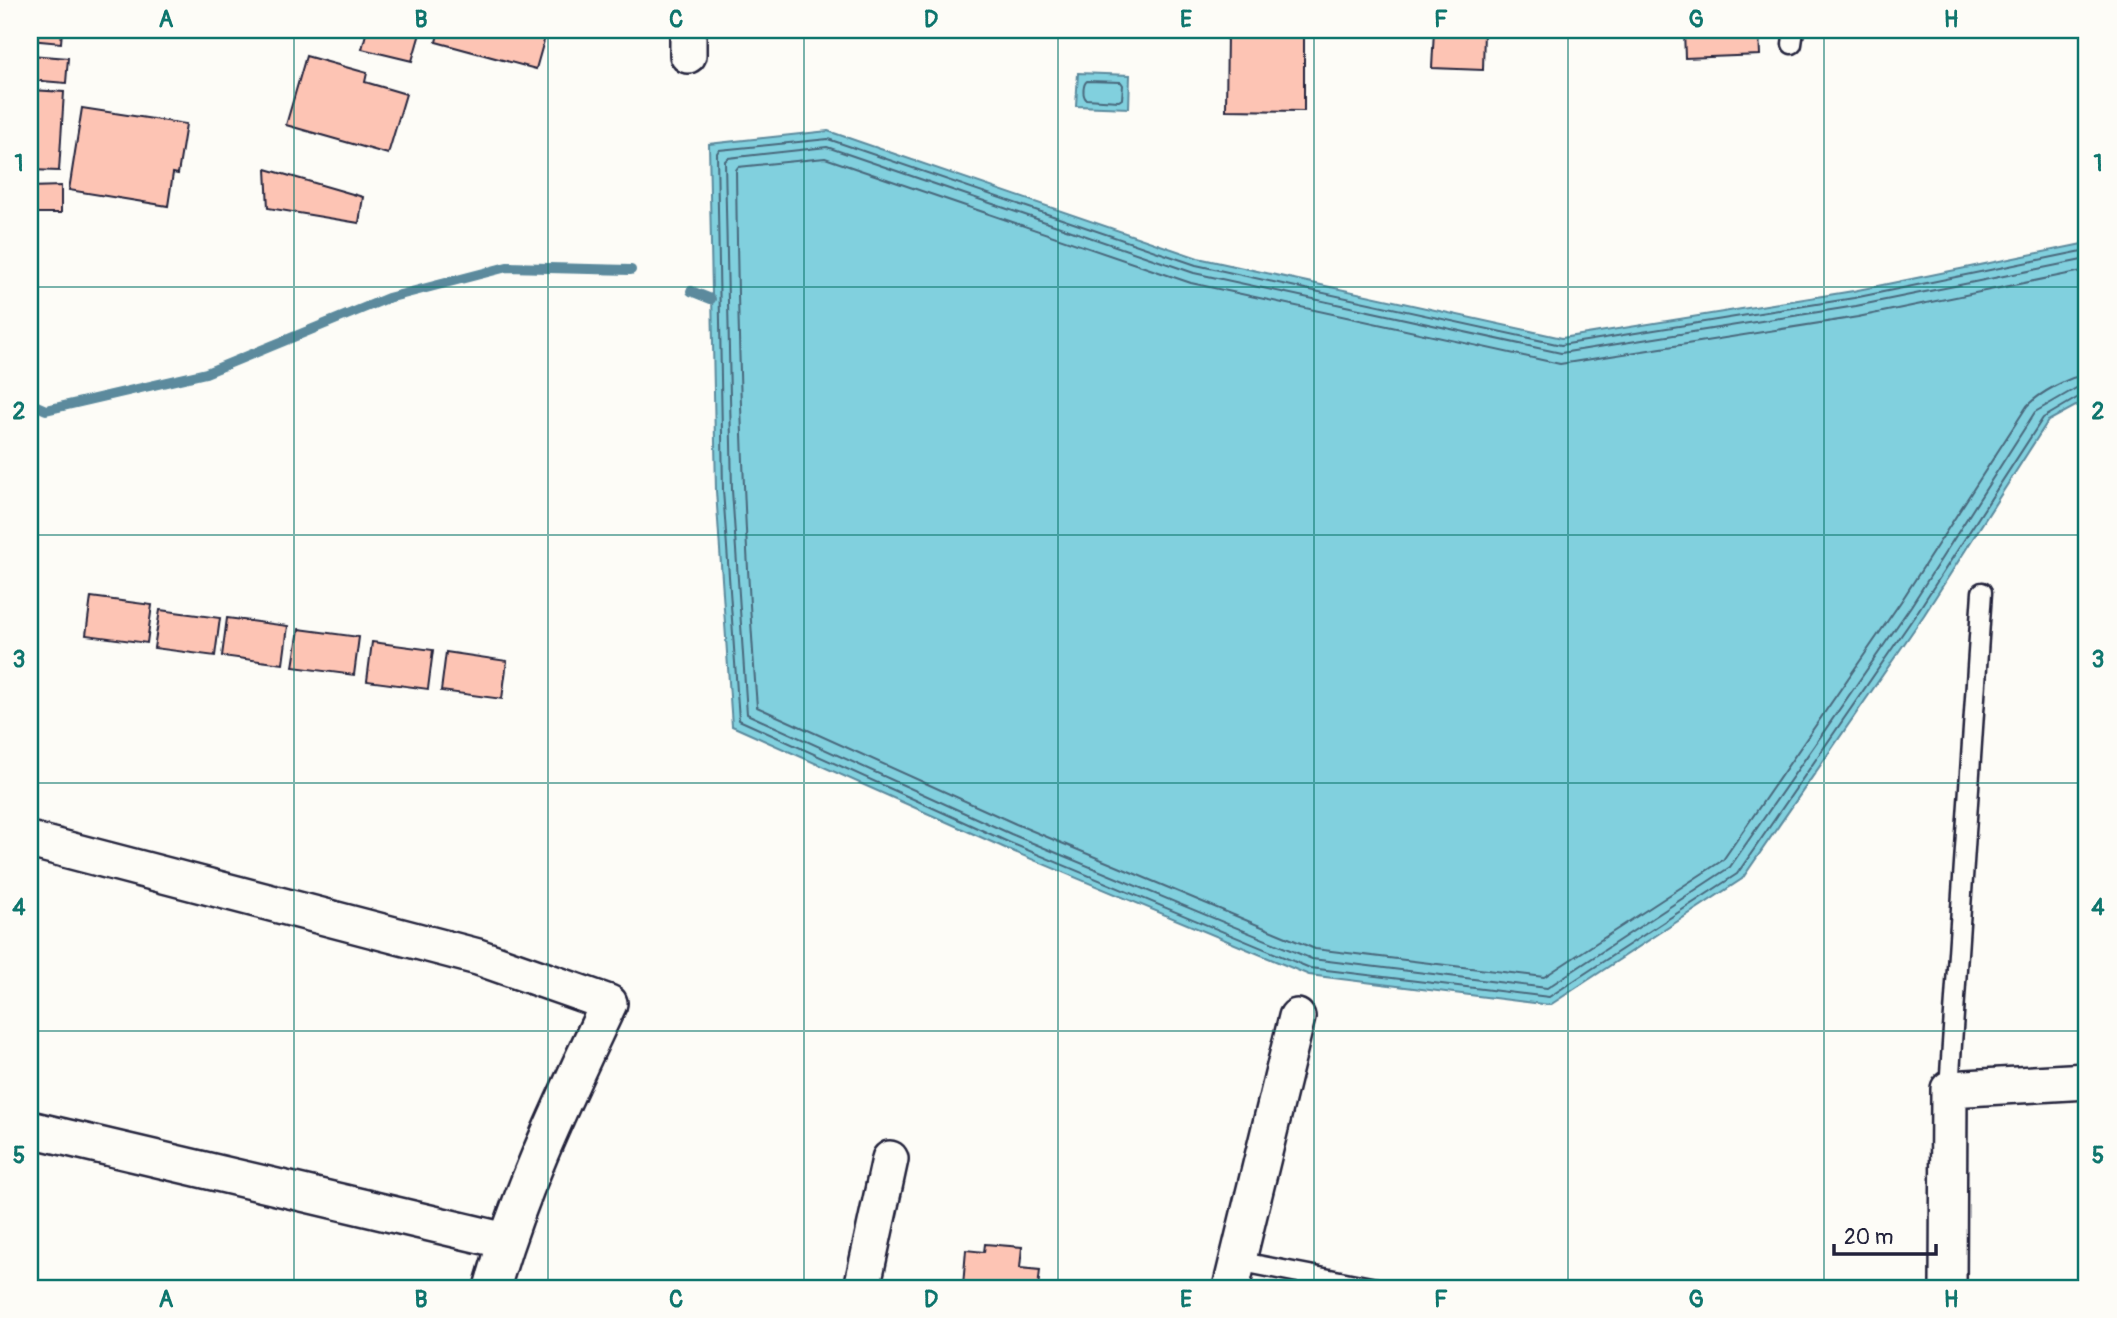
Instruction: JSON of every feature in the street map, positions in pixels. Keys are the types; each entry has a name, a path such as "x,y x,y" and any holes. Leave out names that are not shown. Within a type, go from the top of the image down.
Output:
{"street":[{"path":"30,840 478,957 609,1003 541,1149 506,1241 492,1288"},
{"path":"1234,1275 1297,1017"},
{"path":"1948,1288 1949,1089 2087,1081"},
{"path":"30,1129 506,1241"},
{"path":"862,1288 890,1159"}],"lane":[{"path":"1949,1089 1982,592"},
{"path":"1234,1275 1376,1288"}],"water":[{"path":"1078,73 1130,75 1129,108 1076,106"},
{"path":"828,131 1198,258 1562,338 1853,291 2087,243 2087,400 2048,421 1924,615 1742,879 1550,1005 1309,975 1005,848 732,726 716,491 709,144"}],"building":[{"path":"30,30 62,30 61,43 30,40"},
{"path":"367,30 421,30 412,61 362,49"},
{"path":"439,30 547,30 536,69 436,42"},
{"path":"1434,30 1484,30 1483,70 1432,68"},
{"path":"1684,30 1759,30 1760,55 1685,58"},
{"path":"1227,33 1304,33 1304,111 1226,110"},
{"path":"30,55 68,58 66,83 30,80"},
{"path":"306,56 367,73 365,82 406,94 388,154 286,125"},
{"path":"30,88 64,92 59,171 30,170"},
{"path":"82,108 186,124 178,174 173,173 168,206 69,190"},
{"path":"266,169 363,197 359,223 268,208"},
{"path":"61,186 61,213 30,213 30,187"},
{"path":"91,597 152,605 147,643 86,635"},
{"path":"160,610 220,618 215,656 154,648"},
{"path":"227,618 288,626 283,664 222,656"},
{"path":"299,629 359,637 354,675 293,667"},
{"path":"372,642 433,650 428,689 367,681"},
{"path":"446,652 507,661 502,699 441,691"},
{"path":"985,1244 1022,1247 1020,1268 1040,1270 1038,1288 963,1286 966,1250 984,1252"}],"waterway":[{"path":"30,403 46,410 206,373 388,298 507,267 631,270"},
{"path":"691,291 711,299"}]}
